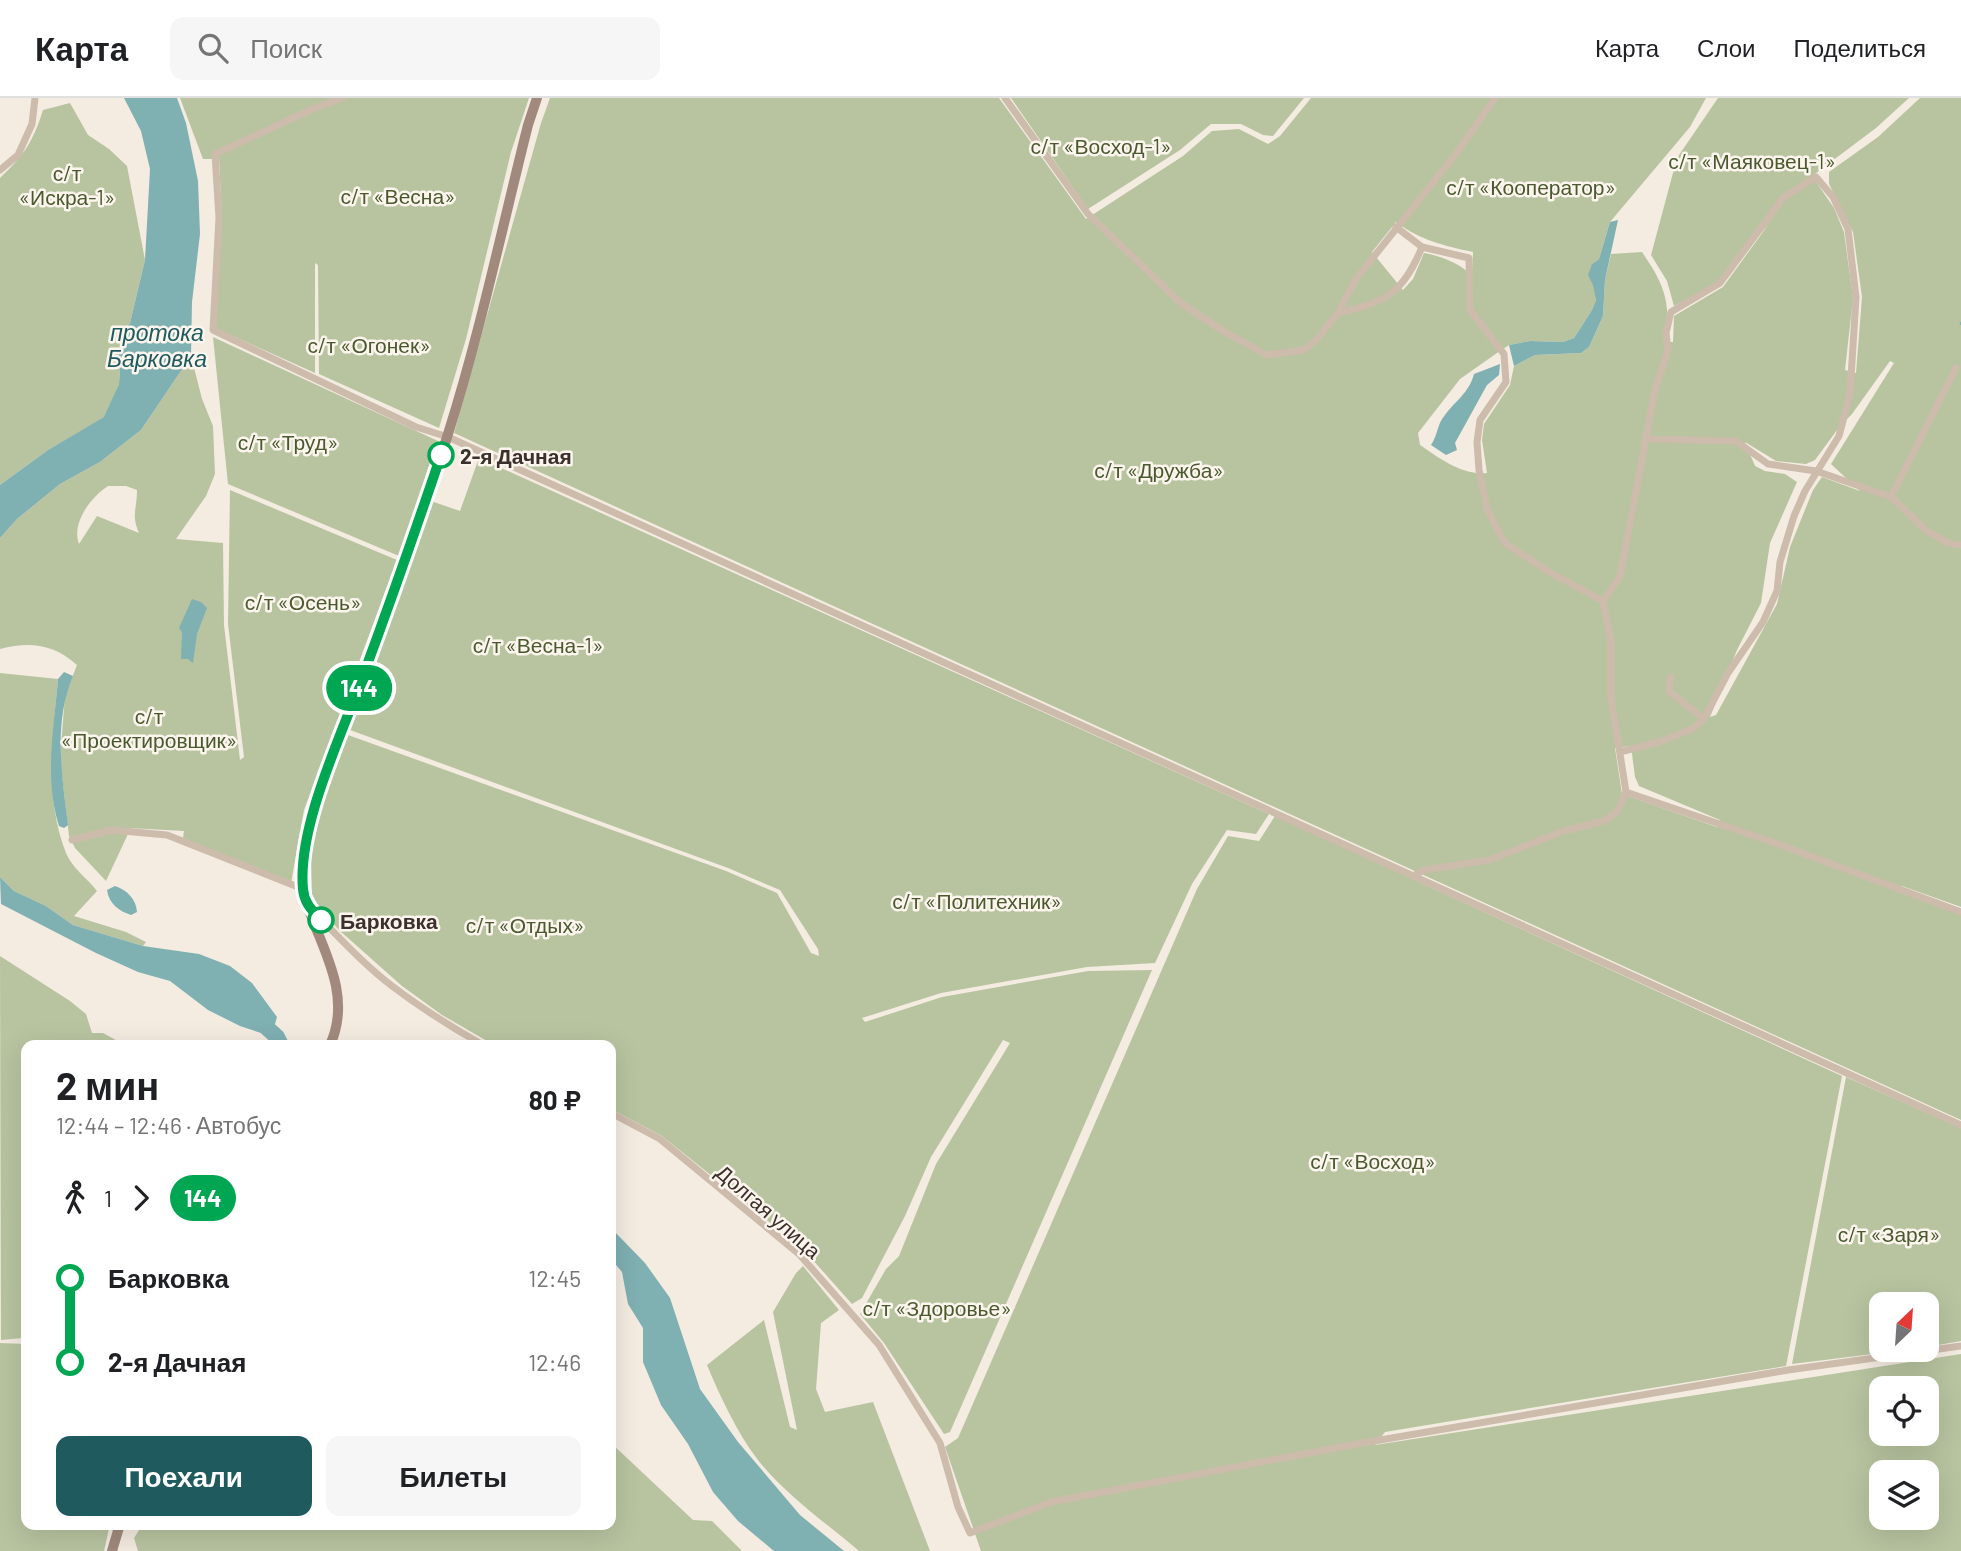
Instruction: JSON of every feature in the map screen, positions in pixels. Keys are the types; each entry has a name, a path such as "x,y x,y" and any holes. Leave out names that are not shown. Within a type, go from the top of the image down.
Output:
{"main road":[{"path":"332,1040 339,1005 336,980 303,889 304,852 313,810 448,437 537,98"},
{"path":"112,1551 118,1530"}],"street":[{"path":"0,170 18,155 32,124 35,98"},
{"path":"343,98 215,154 219,218 213,330 416,427 448,437 1961,1125"},
{"path":"1005,98 1088,214 1181,303 1223,331 1267,355 1304,351 1338,313 1356,279 1455,155 1495,98"},
{"path":"1415,875 1424,870 1489,860 1564,831 1604,821 1616,812 1626,792 1611,696 1611,640 1603,601 1620,577 1655,390 1668,350 1666,333 1671,313 1720,283 1783,198 1816,177 1833,197 1847,229 1856,297 1850,394 1839,436 1816,471 1794,516 1780,562 1776,591 1763,622 1728,673 1704,719 1694,728 1662,741 1620,752"},
{"path":"1396,227 1422,247 1469,258 1470,310 1504,354 1506,382 1480,421 1477,442 1479,470 1487,509 1505,543 1546,570 1603,601"},
{"path":"1338,313 1364,307 1392,293 1406,281 1422,247"},
{"path":"1891,497 1956,368"},
{"path":"1646,439 1736,440 1768,464 1816,471 1891,497 1927,531 1948,543 1961,545"},
{"path":"1671,677 1669,691 1704,719"},
{"path":"1626,792 1779,844 1961,912"},
{"path":"72,840 112,830 167,835 303,889"},
{"path":"307,905 350,949 391,985 443,1022 474,1040"},
{"name":"Долгая улица","path":"616,1116 660,1139 799,1254 879,1345 940,1443 958,1507 970,1533 1051,1502 1351,1444 1788,1370 1961,1346"}],"green space":[{"name":"с/т «Весна»","path":"180,98 529,98 511,152 466,339 439,428 319,374 318,265 315,263 315,373 215,328 222,217 219,159 203,159"},
{"name":"с/т «Дружба»","path":"550,98 999,98 1086,219 1183,156 1212,131 1239,129 1268,144 1280,136 1311,98 1706,98 1690,127 1610,222 1599,259 1592,264 1596,300 1574,338 1563,342 1530,341 1509,345 1460,379 1418,433 1420,445 1452,465 1469,472 1487,473 1482,440 1484,424 1510,385 1514,366 1535,355 1581,353 1589,347 1603,316 1605,280 1611,254 1642,252 1664,293 1667,309 1665,342 1673,342 1674,316 1723,287 1768,225 1717,283 1674,306 1667,281 1651,255 1677,158 1718,98 1909,98 1876,128 1812,176 1834,208 1844,232 1853,298 1845,370 1856,373 1862,297 1853,232 1829,184 1829,172 1878,137 1920,98 1961,98 1961,907 1902,886 1898,892 1961,914 1961,1120 454,433","holes":["1396,222 1433,242 1473,252 1472,276 1450,261 1424,253 1413,279 1403,290 1372,252","1890,361 1894,363 1831,464 1860,491 1822,477 1813,490 1790,547 1777,604 1716,715 1710,717 1737,650 1761,603 1770,543 1797,482 1785,474 1765,471 1755,466 1745,442 1776,461 1806,464 1815,460","1631,746 1635,777 1639,786 1720,820 1717,827 1622,794 1615,748"]},
{"name":"с/т «Восход-1»","path":"1011,98 1304,98 1273,136 1263,135 1241,124 1211,124 1180,150 1088,209"},
{"name":"с/т «Искра-1»","path":"70,103 88,135 109,149 127,166 145,260 130,323 121,343 118,360 119,384 105,417 48,450 0,485 0,178 27,147 43,110"},
{"name":"с/т «Труд»","path":"213,337 438,441 399,556 228,484"},
{"path":"191,356 202,399 213,426 215,474 206,496 176,539 223,543 224,625 240,760 244,757 228,624 230,490 397,560 304,810 291,883 183,838 184,831 129,828 106,881 75,848 69,836 60,759 65,696 77,665 59,653 41,646 21,645 0,649 0,538 17,519 60,484 100,462 141,430","holes":["108,486 126,486 137,490 135,516 139,533 97,516 79,544 77,536 80,519 89,504"]},
{"path":"479,458 1269,814 1256,834 1227,830 1192,884 1155,963 1087,967 941,993 862,1018 865,1022 942,997 1088,971 1152,970 950,1432 944,1434 884,1343 860,1314 886,1269 899,1256 936,1164 1010,1043 1003,1040 931,1157 905,1216 862,1298 852,1304 803,1249 662,1136 616,1112 616,1040 485,1040 442,1015 402,986 339,930 320,909 312,894 311,858 317,820 348,735 726,871 777,893 811,953 819,956 818,949 780,890 728,868 350,730 431,501 460,511"},
{"path":"0,673 58,679 52,767 55,811 66,853 97,891 74,916 126,932 146,942 143,946 73,925 46,906 14,891 0,877"},
{"name":"с/т «Восход»","path":"1275,816 1842,1076 1786,1366 1385,1432 1375,1445 1909,1362 1939,1362 1939,1357 1961,1354 1961,1551 981,1551 945,1447 958,1438 1197,889 1228,836 1259,841"},
{"path":"0,956 86,1014 92,1033 103,1033 116,1040 21,1040 21,1338 1,1340"},
{"name":"с/т «Заря»","path":"1846,1077 1961,1128 1961,1341 1939,1345 1939,1292 1869,1292 1869,1354 1792,1364"},
{"path":"803,1266 839,1310 821,1323 816,1389 825,1412 873,1402 930,1551 859,1551 793,1496 769,1473 743,1438 707,1365 764,1320 790,1427 797,1430 773,1312"},
{"path":"0,1343 21,1344 21,1530 109,1530 104,1551 0,1551"},
{"path":"616,1448 693,1520 712,1521 742,1551 138,1551 134,1538 139,1530 616,1530"}],"water":[{"name":"протока Барковка","path":"124,98 177,98 186,123 198,181 200,234 192,302 191,356 141,430 100,462 60,484 17,519 0,538 0,485 48,450 104,417 119,384 118,360 121,343 130,323 145,260 150,169 141,131"},
{"path":"1618,220 1605,280 1603,316 1589,347 1581,353 1535,355 1514,366 1509,345 1530,341 1563,342 1574,338 1596,300 1588,275 1592,264 1599,259 1610,222"},
{"path":"1500,364 1499,375 1487,385 1455,443 1457,450 1446,455 1431,445 1442,418 1465,392 1474,374"},
{"path":"192,599 207,608 197,634 193,663 188,659 181,659 182,632 179,628"},
{"path":"64,672 73,676 61,731 68,825 64,828 59,826 54,808 51,771 58,679"},
{"path":"0,877 14,891 46,906 73,925 143,946 199,954 230,966 252,983 277,1017 275,1024 261,1033 240,1026 208,1010 170,981 138,972 96,953 1,904"},
{"path":"115,886 130,896 137,912 131,915 112,903 107,890"},
{"path":"616,1233 645,1263 670,1298 700,1389 738,1442 800,1515 844,1551 774,1551 738,1521 713,1492 688,1444 661,1405 643,1362 643,1328 628,1304 622,1272 616,1265"}],"waterway":[{"path":"254,1016 278,1040"}],"bus line":[{"name":"144","path":"321,920 307,905 303,889 304,852 313,810 398,582 441,455"}],"place":[{"name":"2-я Дачная","path":"441,455"},
{"name":"Барковка","path":"321,920"}],"park label":[{"name":"с/т «Маяковец-1»","path":"1752,160"},
{"name":"с/т «Кооператор»","path":"1531,186"},
{"name":"с/т «Огонек»","path":"369,344"},
{"name":"с/т «Осень»","path":"303,601"},
{"name":"с/т «Весна-1»","path":"538,644"},
{"name":"с/т «Проектировщик»","path":"149,727"},
{"name":"с/т «Политехник»","path":"977,900"},
{"name":"с/т «Отдых»","path":"525,924"},
{"name":"с/т «Здоровье»","path":"937,1307"}]}
